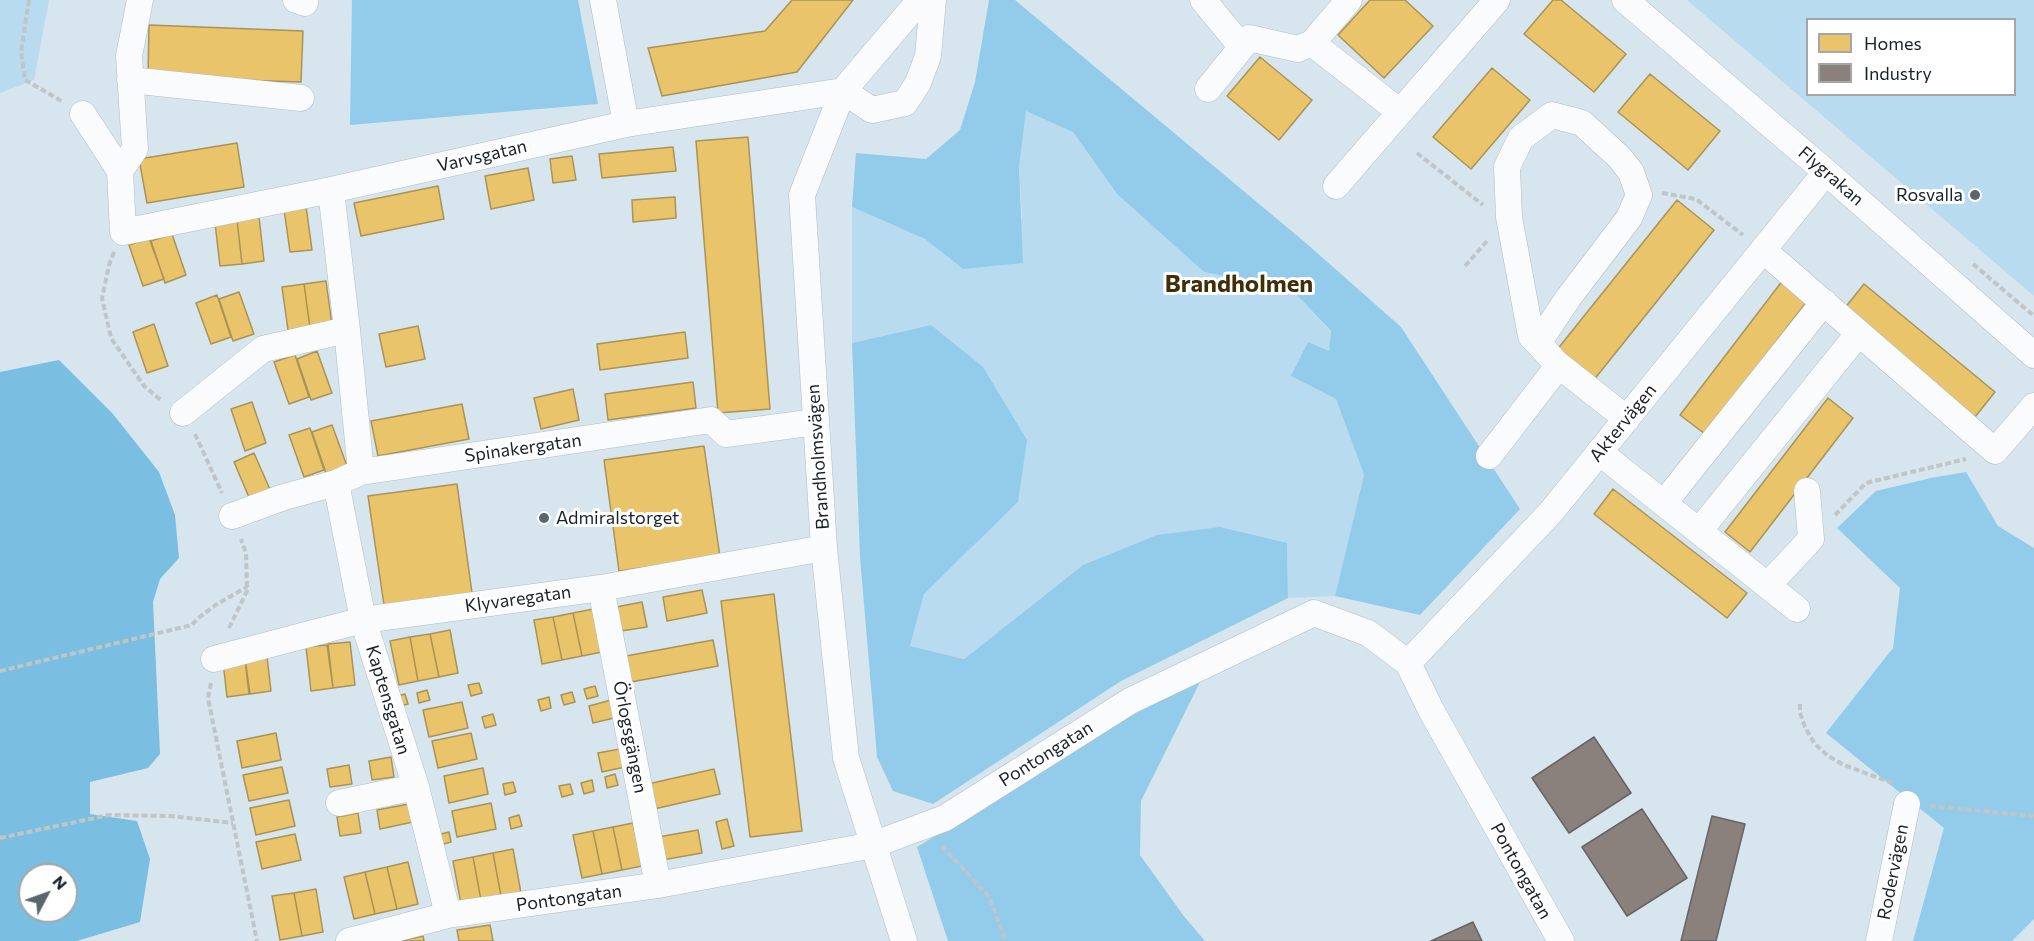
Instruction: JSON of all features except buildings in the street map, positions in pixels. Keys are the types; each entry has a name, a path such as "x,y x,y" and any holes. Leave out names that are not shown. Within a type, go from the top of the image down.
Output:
{"street":[{"path":"120,171 135,149 129,56 140,0"},
{"path":"603,0 626,124"},
{"name":"Brandholmsvägen","path":"904,941 846,758 824,548 802,195 843,91 920,0"},
{"path":"843,91 872,110 904,103 918,83 928,56 933,0"},
{"path":"1203,0 1242,46"},
{"path":"1208,89 1249,38 1298,49 1312,43 1349,0"},
{"name":"Flygrakan","path":"1625,0 1826,172 2034,355"},
{"path":"1336,186 1400,112 1485,4"},
{"path":"1312,43 1400,112"},
{"path":"130,80 301,98"},
{"name":"Varvsgatan","path":"123,232 331,190 626,124 843,91"},
{"path":"83,114 120,171 123,232"},
{"path":"1538,343 1569,297 1629,218 1639,195 1631,172 1619,157 1582,123 1552,115 1521,138 1507,167 1509,217 1531,336 1556,363 1626,419"},
{"name":"Aktervägen","path":"1408,663 1551,512 1826,172"},
{"path":"331,190 361,472"},
{"path":"1763,250 1995,451 2034,406"},
{"path":"1664,503 1824,302"},
{"path":"183,413 262,349 347,330"},
{"path":"1699,531 1859,333"},
{"path":"1489,456 1556,369"},
{"name":"Spinakergatan","path":"232,516 284,497 336,483 361,472 711,420 726,434 816,422"},
{"path":"1599,452 1797,609"},
{"name":"Kaptensgatan","path":"336,483 363,620 416,787 448,915"},
{"path":"1768,585 1811,539 1807,491"},
{"name":"Klyvaregatan","path":"214,659 363,620 601,588 824,548"},
{"name":"Örlogsgängen","path":"601,588 658,885"},
{"name":"Pontongatan","path":"349,941 448,915 658,885 873,845 945,818 1130,701 1314,613 1368,633 1408,663 1431,710 1561,941"},
{"path":"339,803 416,787"},
{"name":"Rodervägen","path":"1880,941 1907,804"}],"path":[{"path":"29,0 21,52 25,80 83,114"},
{"path":"1417,153 1487,208"},
{"path":"1639,195 1653,192 1696,199 1763,250"},
{"path":"123,232 109,265 102,298 111,338 144,386 172,410 183,413 203,448 246,553 247,591 214,659 208,698 257,941"},
{"path":"1828,522 1866,483 1953,463"},
{"path":"0,672 192,626 197,619 217,604 247,587"},
{"path":"1800,704 1800,713 1814,743 1828,756 1844,765 1900,788 1907,804 2034,816"},
{"path":"0,838 109,815 170,816 234,823"},
{"path":"926,825 953,859 989,897 1006,941"}],"shaded area":[{"path":"0,0 49,0 34,80 0,93"},
{"path":"352,0 578,0 598,104 350,125"},
{"path":"989,0 1015,0 1307,244 1401,327 1520,509 1420,615 1335,596 1364,475 1336,399 1291,376 1308,342 1329,351 1331,331 1292,290 1204,272 1117,194 1073,132 1026,111 1019,167 1023,263 963,269 925,239 852,207 856,153 926,159 960,130 975,82"},
{"name":"Rosvalla","path":"1687,0 2034,0 2034,296"},
{"path":"1026,110 1073,132 1117,194 1204,272 1292,290 1331,332 1330,352 1291,376 1336,399 1364,475 1335,596 1288,598 1287,543 1083,565 964,659 910,646 924,594 1018,502 931,325 852,343 852,207 925,239 963,269 1022,218 1019,167"},
{"path":"931,325 983,367 1027,440 1018,502 924,594 910,646 964,659 1083,565 1157,535 1220,527 1287,543 1288,598 1121,681 933,804 893,791 877,757 860,557 852,343"},
{"path":"59,360 113,414 159,472 175,515 179,558 160,579 153,602 160,754 148,768 90,782 90,814 137,821 150,859 140,922 77,941 0,941 0,372"},
{"path":"1966,472 1998,526 2034,548 2034,919 2012,941 1913,941 1944,828 1826,733 1893,648 1900,588 1837,528 1876,491"},
{"path":"1201,680 1141,801 1140,855 1183,915 1205,941 948,941 917,847 1132,715"}],"place":[{"name":"Rosvalla","path":"1975,195"},
{"name":"Admiralstorget","path":"544,518"}],"district":[{"name":"Brandholmen","path":"1239,284"}]}
